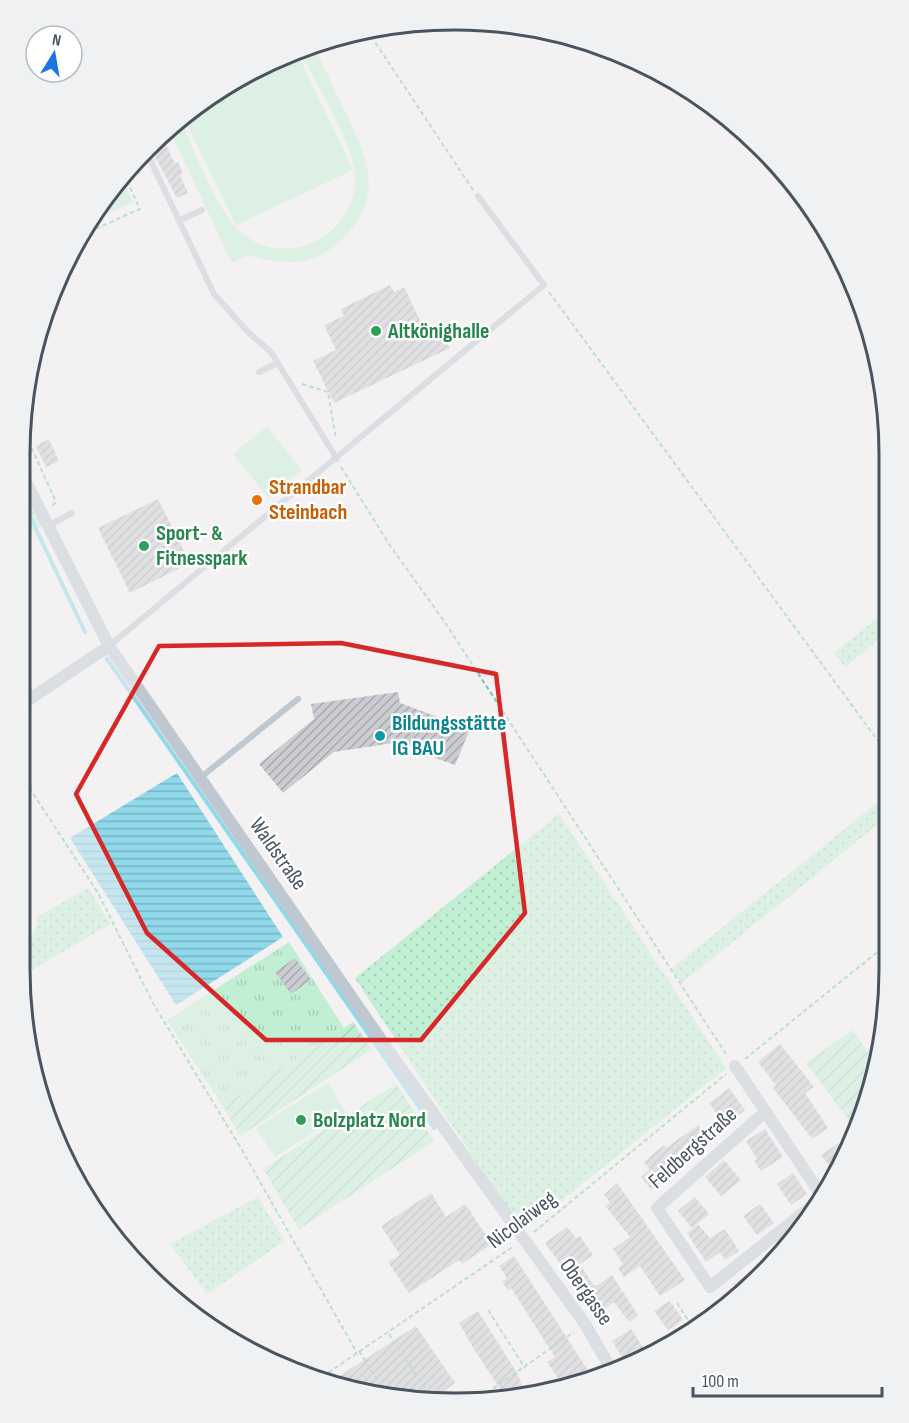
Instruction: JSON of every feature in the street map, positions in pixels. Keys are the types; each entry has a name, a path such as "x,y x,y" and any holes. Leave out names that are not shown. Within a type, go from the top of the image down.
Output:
{"street":[{"name":"Waldstraße","path":"30,490 109,646 523,1240"},
{"path":"30,699 109,646"},
{"name":"Feldbergstraße","path":"735,1066 817,1189"},
{"name":"Feldbergstraße","path":"765,1112 657,1208 710,1287 798,1217"},
{"name":"Obergasse","path":"523,1240 585,1324 608,1364"}],"lane":[{"path":"150,159 214,294 248,332 271,352 337,459"},
{"path":"109,646 544,285 478,196"},
{"path":"180,220 202,210"},
{"path":"259,372 278,363"},
{"path":"48,527 72,513"},
{"path":"200,778 298,699"}],"path":[{"path":"372,38 478,196"},
{"path":"143,166 151,162"},
{"path":"95,230 140,208 128,183"},
{"path":"544,285 879,742"},
{"path":"291,382 328,392 336,434 337,459 390,544 444,621 735,1066"},
{"path":"30,449 56,502 48,511"},
{"path":"30,789 98,893 153,1003 242,1150 358,1352 381,1386"},
{"name":"Nicolaiweg","path":"330,1372 523,1240 879,951"},
{"path":"677,1303 689,1322"},
{"path":"488,1310 525,1368"},
{"path":"490,1391 585,1324"},
{"path":"389,1333 427,1392"}],"highlighted area":[{"path":"341,643 496,674 525,913 421,1040 266,1040 147,933 76,794 159,646"}],"green space":[{"path":"317,53 354,129 366,163 368,196 363,212 353,227 328,251 306,260 271,261 248,255 232,263 173,137 184,128 216,197 234,225 243,234 262,245 283,249 303,246 321,238 337,225 349,208 355,188 354,166 338,124 304,58"},
{"path":"300,59 353,170 236,225 187,125 242,87"},
{"path":"126,187 133,202 105,215"},
{"path":"267,427 302,470 268,497 233,454"},
{"path":"30,505 42,526 30,532"},
{"path":"879,616 879,639 845,667 834,653"},
{"path":"879,801 879,823 682,983 671,969"},
{"path":"559,814 726,1068 534,1223 520,1228 355,978"},
{"path":"88,888 111,924 30,971 30,940 37,917"},
{"path":"289,942 344,1028 223,1106 167,1020"},
{"path":"353,1022 372,1049 240,1136 223,1106"},
{"path":"852,1030 870,1055 850,1122 806,1063"},
{"name":"Bolzplatz Nord","path":"328,1083 346,1112 275,1157 256,1128"},
{"path":"396,1084 434,1141 299,1229 263,1169"},
{"path":"258,1197 285,1241 207,1294 170,1244"}],"water":[{"path":"177,773 283,937 176,1005 70,838"}],"building":[{"path":"166,144 175,164 178,162 183,173 180,175 188,193 177,198 154,154"},
{"name":"Altkönighalle","path":"390,285 394,292 404,287 428,337 442,330 450,348 334,403 313,361 336,350 324,325 344,316 341,309"},
{"path":"49,439 59,461 46,467 36,446"},
{"name":"Sport- & Fitnesspark","path":"158,499 190,563 130,593 98,528"},
{"name":"Bildungsstätte IG BAU","path":"398,692 400,703 470,729 455,765 393,743 334,752 283,793 259,764 314,719 311,704"},
{"path":"295,958 311,980 291,994 275,972"},
{"path":"780,1044 814,1087 805,1093 828,1128 812,1139 773,1088 776,1085 758,1062"},
{"path":"729,1088 745,1110 725,1125 709,1103"},
{"path":"698,1125 703,1131 707,1128 713,1137 690,1156 692,1158 672,1171 674,1174 651,1190 641,1177 650,1170 644,1162 664,1145 666,1148"},
{"path":"765,1129 783,1157 761,1171 746,1141"},
{"path":"839,1143 840,1145 830,1166 821,1155"},
{"path":"724,1160 741,1180 721,1196 705,1177"},
{"path":"793,1173 807,1194 791,1205 777,1184"},
{"path":"617,1183 685,1280 660,1296 640,1266 624,1277 618,1268 623,1264 613,1249 630,1237 605,1206 610,1202 604,1195"},
{"path":"431,1193 446,1217 465,1204 492,1244 462,1264 459,1260 409,1293 388,1262 400,1255 381,1226"},
{"path":"695,1197 709,1214 692,1228 678,1211"},
{"path":"760,1204 774,1223 757,1235 743,1216"},
{"path":"698,1224 710,1238 725,1229 739,1251 725,1260 720,1252 706,1262 687,1233"},
{"path":"567,1227 576,1238 580,1236 593,1255 580,1264 592,1283 596,1286 612,1275 638,1315 629,1322 614,1302 597,1315 565,1264 562,1266 545,1243"},
{"path":"514,1256 588,1371 559,1380 547,1362 555,1357 511,1288 508,1290 502,1282 507,1278 499,1266"},
{"path":"751,1273 735,1287 733,1284"},
{"path":"670,1301 683,1320 668,1330 654,1311"},
{"path":"478,1311 517,1373 523,1387 501,1390 459,1323"},
{"path":"416,1326 455,1383 444,1391 445,1393 427,1392 372,1385 338,1377"},
{"path":"631,1329 644,1348 623,1358 612,1341"}],"waterway":[{"path":"30,517 85,632"},
{"path":"107,659 434,1128"}],"place":[{"name":"Altkönighalle","path":"376,331"},
{"name":"Strandbar Steinbach","path":"257,500"},
{"name":"Sport- & Fitnesspark","path":"144,546"},
{"name":"Bildungsstätte IG BAU","path":"380,736"},
{"name":"Bolzplatz Nord","path":"301,1120"}]}
